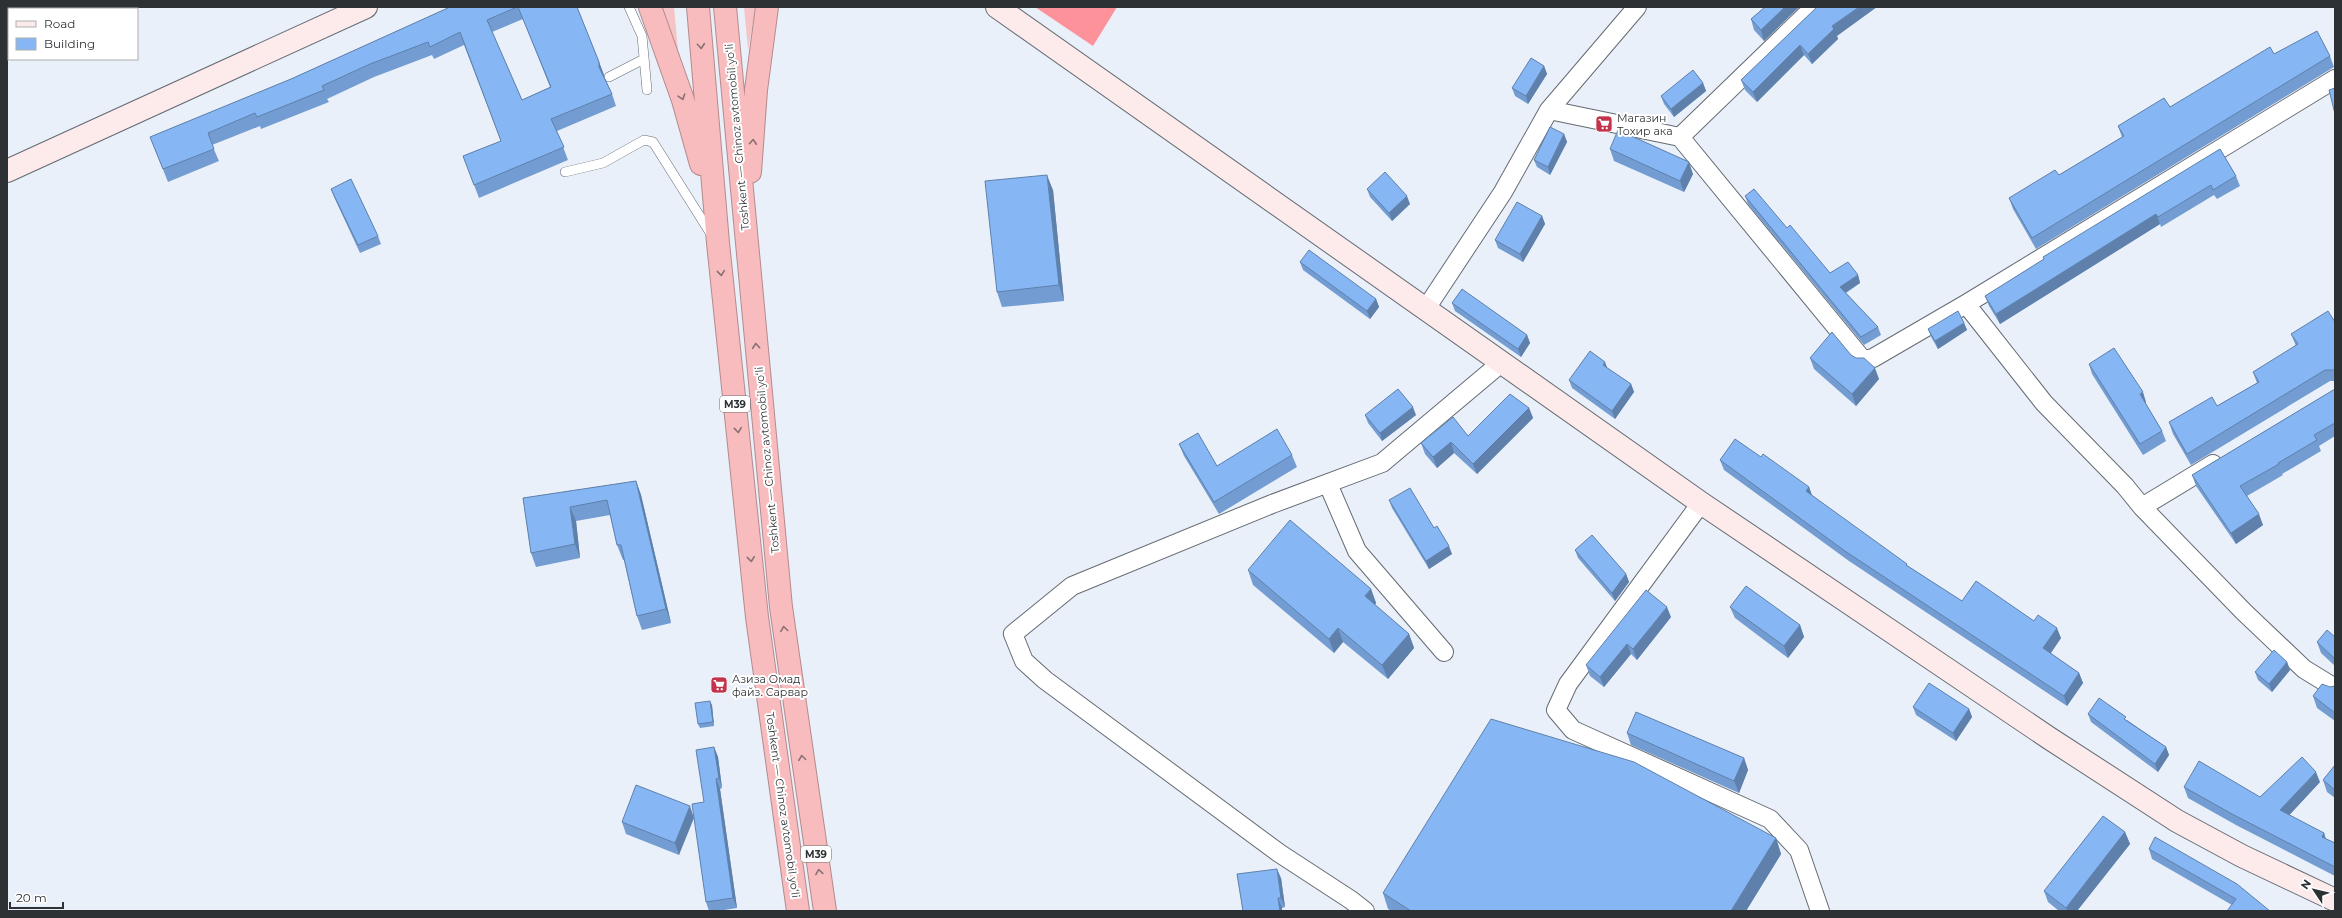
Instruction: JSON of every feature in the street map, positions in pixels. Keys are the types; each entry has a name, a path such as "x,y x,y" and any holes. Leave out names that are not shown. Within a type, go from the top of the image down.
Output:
{"highway":[{"path":"650,7 650,34 683,100 706,178 718,243"},
{"name":"Toshkent — Chinoz avtomobil yoʻli","path":"698,7 718,243 757,617 798,911"},
{"name":"Toshkent — Chinoz avtomobil yoʻli","path":"725,7 781,607 825,911"},
{"path":"746,237 756,90 767,7"}],"main road":[{"path":"7,171 366,7"},
{"path":"997,7 1701,503 2042,734 2177,821 2242,856 2335,900"}],"street":[{"path":"1425,310 1503,192 1549,110 1637,7"},
{"path":"1680,137 1806,15 1817,7"},
{"path":"1549,110 1680,137 1863,360 1873,358 1966,304 2335,79"},
{"path":"1966,304 2044,403 2125,486 2142,507 2244,612 2304,669 2335,688"},
{"path":"1365,911 1351,900 1279,853 1045,680 1024,661 1013,634 1072,586 1382,463 1501,363"},
{"path":"2142,507 2228,454"},
{"path":"1328,484 1357,551 1444,652"},
{"path":"1701,503 1568,684 1556,710 1573,730 1770,819 1798,850 1820,911"}],"lane":[{"path":"629,7 650,34 644,59 647,90"},
{"path":"609,77 644,59"},
{"path":"565,172 603,163 644,140 653,142 718,243"}],"shaded area":[{"path":"658,7 674,7 681,82"},
{"path":"744,7 756,7 748,50"},
{"path":"1035,7 1117,7 1093,46"}],"building":[{"path":"450,7 517,7 487,20 522,100 551,87 518,7 577,7 599,62 599,67 612,94 551,119 564,147 474,185 463,156 501,141 460,32 430,47 428,42 370,64 322,86 324,90 257,117 255,113 208,133 214,149 163,169 150,137 291,79"},
{"path":"1765,7 1785,7 1761,30 1751,19"},
{"path":"1817,7 1859,7 1832,26 1834,29 1808,54 1800,45 1753,92 1741,80"},
{"path":"2317,31 2330,56 2032,238 2009,198 2055,170 2059,175 2124,136 2118,126 2164,98 2170,107 2270,47 2274,54"},
{"path":"1531,58 1544,66 1526,96 1512,88"},
{"path":"1693,70 1703,83 1671,109 1661,96"},
{"path":"2335,88 2335,114 2329,90"},
{"path":"1550,127 1564,134 1548,167 1534,160"},
{"path":"1618,130 1689,162 1680,181 1610,149"},
{"path":"2220,149 2236,176 2213,190 2211,185 2158,217 2156,214 1996,314 1985,296 2044,259 2043,257"},
{"path":"1385,172 1407,196 1389,213 1367,189"},
{"path":"1047,175 1059,285 997,292 985,181"},
{"path":"351,179 378,236 358,245 331,189"},
{"path":"1754,189 1787,228 1790,225 1830,273 1848,262 1858,275 1840,287 1878,327 1861,337 1745,196"},
{"path":"1517,202 1542,216 1520,254 1495,240"},
{"path":"1309,250 1376,299 1367,311 1300,262"},
{"path":"1462,289 1527,335 1518,349 1452,303"},
{"path":"1958,311 1964,323 1935,341 1928,329"},
{"path":"2328,311 2335,322 2335,370 2325,370 2187,454 2169,422 2212,397 2217,406 2259,382 2253,372 2298,344 2291,334"},
{"path":"1832,332 1851,355 1856,358 1864,358 1875,368 1852,394 1810,358"},
{"path":"2114,348 2143,392 2140,394 2162,431 2140,444 2089,364"},
{"path":"1590,351 1605,362 1603,365 1631,384 1612,411 1569,380"},
{"path":"1398,389 1413,407 1380,433 1365,415"},
{"path":"2335,389 2335,423 2314,435 2317,440 2240,486 2259,514 2231,533 2192,475"},
{"path":"1510,394 1529,408 1473,464 1451,442 1433,457 1421,443 1453,417 1468,436"},
{"path":"1277,429 1292,455 1214,502 1179,444 1198,433 1217,466"},
{"path":"1735,439 1761,457 1763,454 1809,487 1806,491 1907,564 1906,565 1962,601 1976,581 2034,621 2038,615 2057,628 2043,648 2079,673 2064,696 1845,551 1720,460"},
{"path":"636,481 666,609 637,616 621,545 617,545 607,500 570,507 575,544 531,553 523,498"},
{"path":"1410,488 1434,528 1437,526 1449,546 1426,561 1389,500"},
{"path":"1290,520 1371,589 1365,596 1409,634 1382,665 1338,628 1329,639 1248,570"},
{"path":"1592,535 1626,574 1612,593 1575,550"},
{"path":"1746,586 1800,625 1784,646 1730,607"},
{"path":"1646,590 1667,607 1633,649 1627,644 1600,677 1586,665"},
{"path":"2327,630 2335,637 2335,659 2317,642"},
{"path":"2274,650 2287,662 2269,684 2255,672"},
{"path":"1929,683 1969,709 1953,733 1913,707"},
{"path":"2322,684 2330,687 2335,686 2335,713 2313,696"},
{"path":"2099,698 2126,717 2124,719 2166,747 2155,764 2088,714"},
{"path":"710,701 713,722 698,724 695,703"},
{"path":"1636,712 1744,758 1734,781 1627,733"},
{"path":"1491,719 1634,762 1776,838 1731,911 1411,911 1383,893"},
{"path":"714,747 719,778 716,779 733,898 706,902 692,804 704,802 696,750"},
{"path":"2302,757 2316,772 2280,810 2324,833 2322,837 2335,843 2335,867 2232,814 2184,787 2199,761 2260,797"},
{"path":"2335,765 2335,790 2323,780"},
{"path":"636,785 690,806 675,843 622,822"},
{"path":"2103,816 2125,832 2066,908 2044,891"},
{"path":"2155,837 2237,884 2270,911 2227,911 2236,899 2149,849"},
{"path":"1277,869 1281,898 1278,898 1280,911 1243,911 1237,874"}],"place":[{"name":"Магазин Тохир ака","path":"1604,124"},
{"name":"Азиза Омад файз. Сарвар","path":"719,685"}]}
